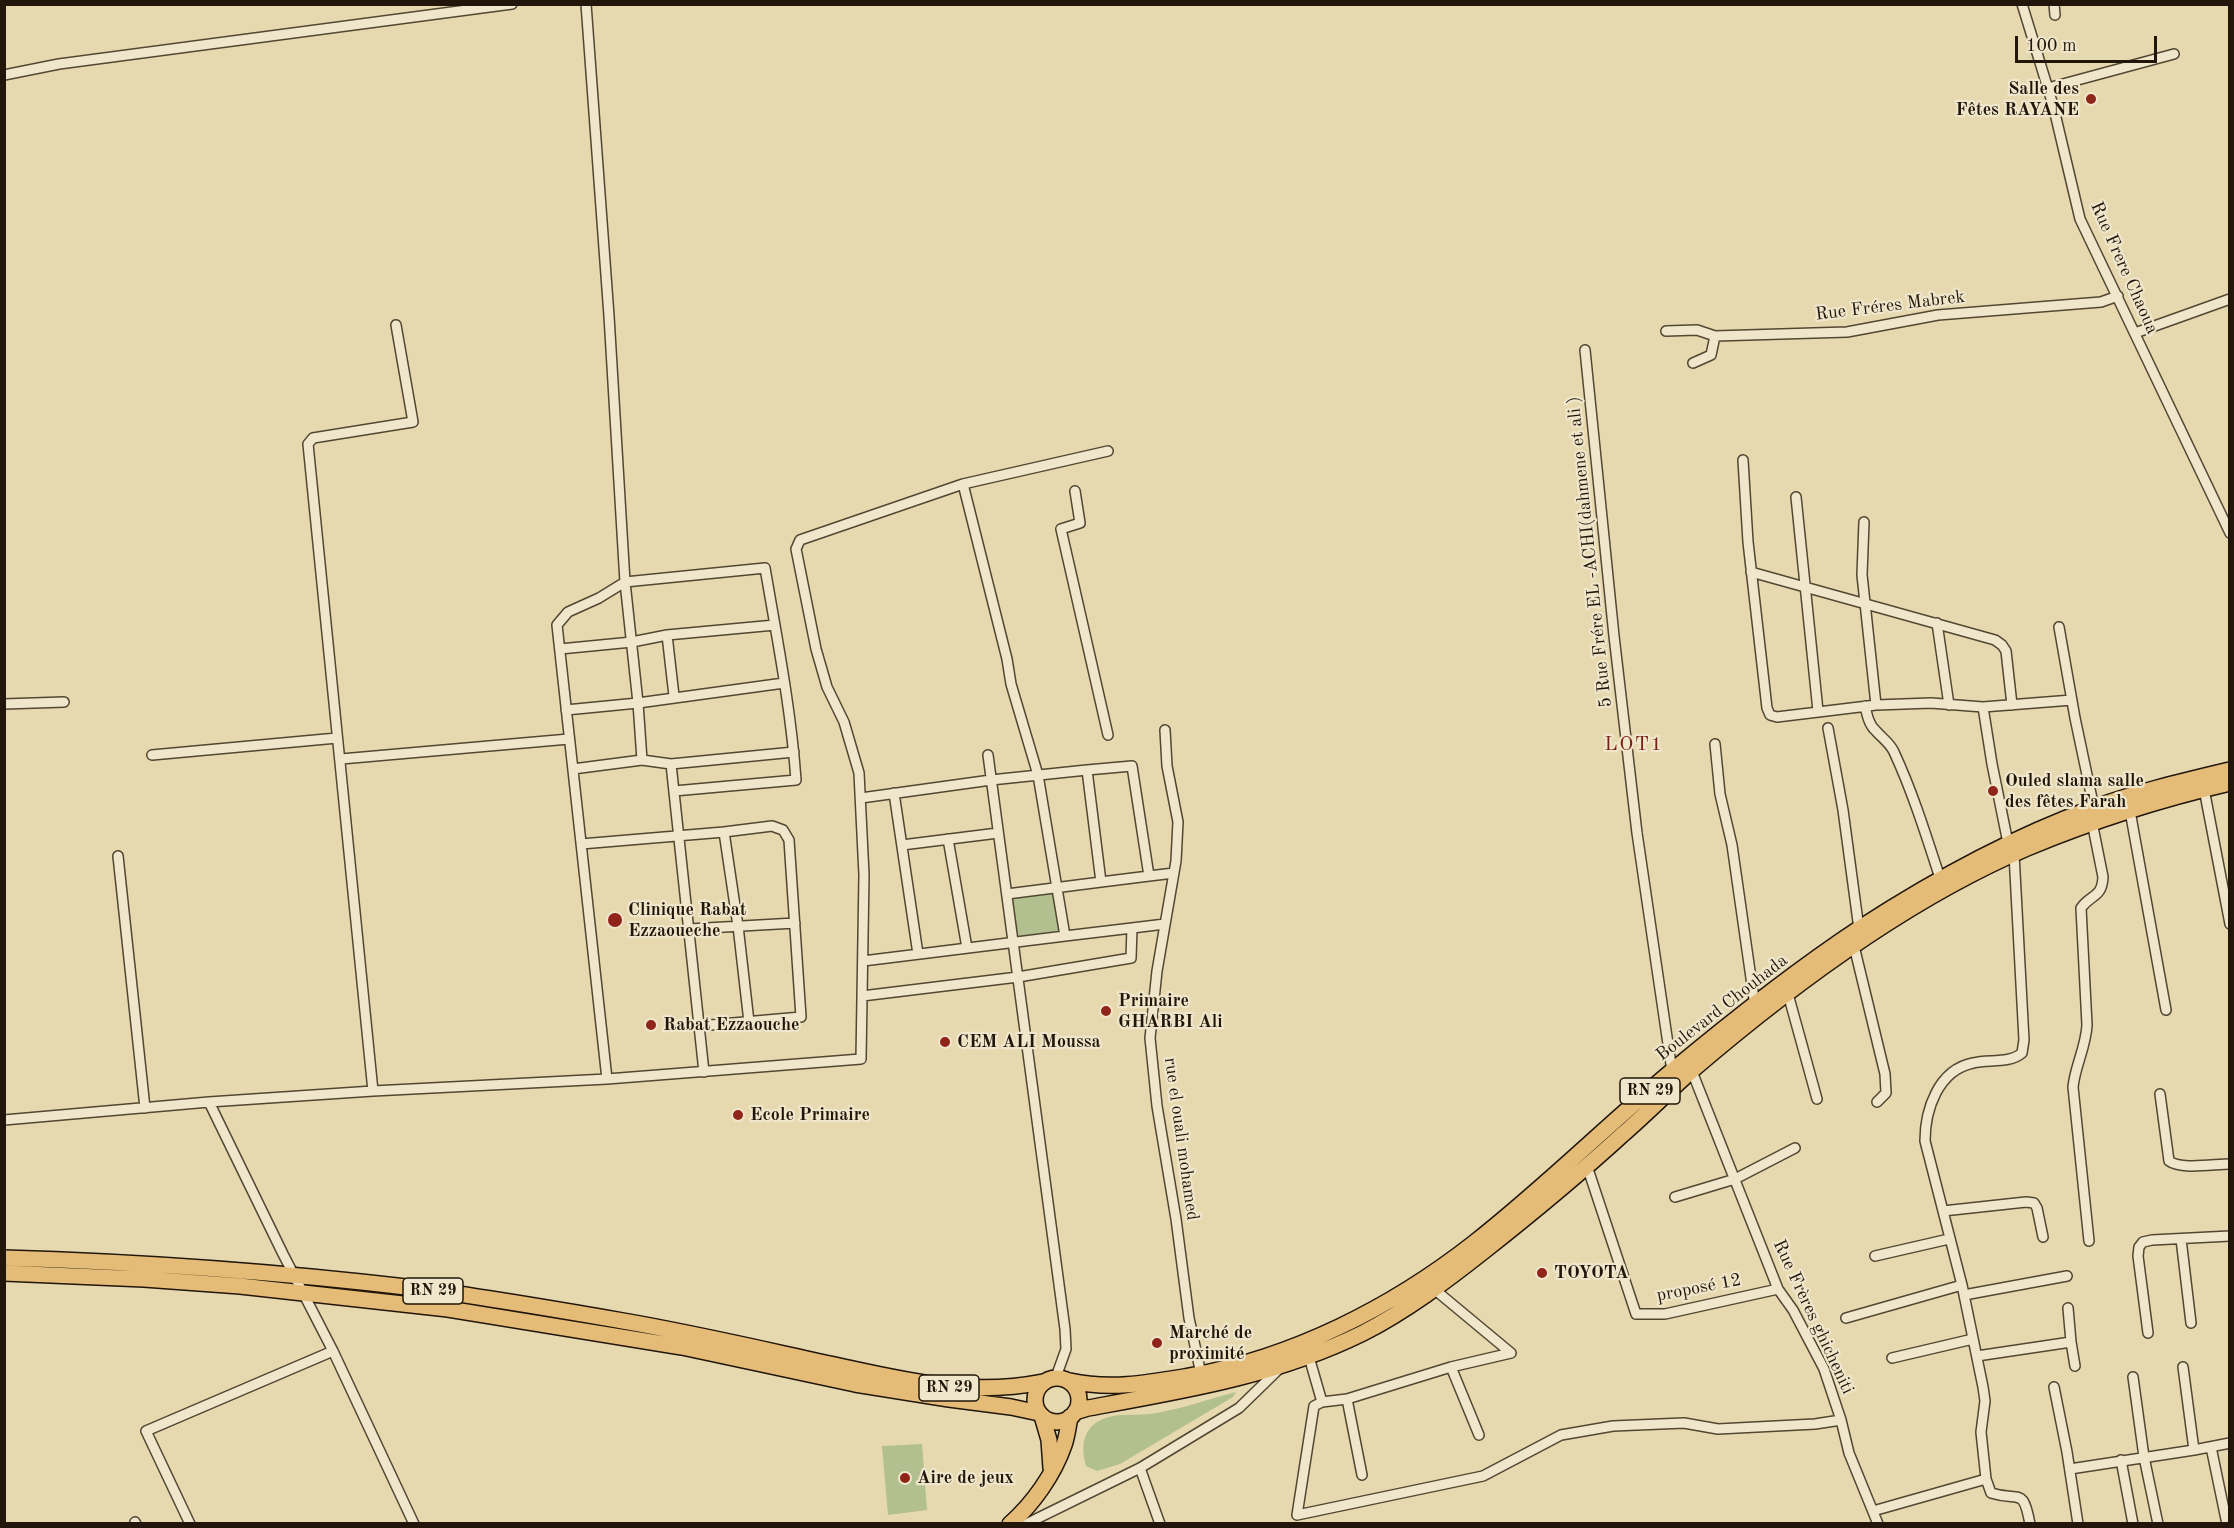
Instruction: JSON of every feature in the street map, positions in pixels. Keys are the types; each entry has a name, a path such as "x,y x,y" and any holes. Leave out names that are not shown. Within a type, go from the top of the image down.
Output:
{"main road":[{"name":"RN 29","path":"1073,1415 1088,1408 1246,1377 1310,1356 1364,1332 1434,1289 1520,1223 1587,1166 1689,1066 1854,946 2011,849 2176,783 2229,770"},
{"name":"RN 29","path":"2093,815 2130,811 2229,783"},
{"name":"Boulevard Chouhada","path":"1056,1380 1108,1387 1134,1386 1201,1374 1305,1343 1359,1317 1424,1279 1474,1243 1672,1071 1689,1066 1755,1006 1803,968 1859,929 1940,878 2011,849"},
{"name":"RN 29","path":"4,1258 166,1265 293,1275 486,1298 638,1324 950,1388 1016,1388 1056,1380"},
{"name":"RN 29","path":"4,1273 144,1279 448,1309 604,1333 682,1347 855,1384 1011,1407 1040,1414"},
{"path":"1010,1524 1019,1516 1051,1474 1065,1444 1079,1399 1078,1392 1056,1380 1038,1387 1034,1400 1051,1450 1051,1474"},
{"path":"1040,1414 1050,1421 1057,1422 1073,1415"}],"street":[{"path":"4,75 59,64 512,4"},
{"path":"586,4 625,582 642,760"},
{"name":"Rue Frere Chaoua","path":"2022,4 2048,88 2080,219 2229,533"},
{"path":"2054,4 2055,15"},
{"path":"2048,88 2174,54"},
{"name":"Rue Fréres Mabrek","path":"1666,331 1697,330 1715,336 1847,332 1938,315 2101,302 2118,296"},
{"path":"2135,333 2229,300"},
{"path":"373,1091 308,444 313,438 413,422 396,325"},
{"path":"1692,363 1711,355 1715,336"},
{"name":"5 Rue Frére EL -ACHI(dahmene et ali )","path":"1585,350 1637,833 1672,1071"},
{"path":"4,1120 209,1102 608,1079 861,1059 864,856 859,772 847,732 827,687 816,649 796,549 800,540 963,484 1108,451"},
{"path":"1743,460 1751,572 1767,708 1770,715 1777,717 1876,705 1932,703 1983,707 2072,700"},
{"path":"963,484 1007,659 1011,684 1038,775 1055,888 1065,936"},
{"path":"1076,490 1080,523 1061,530 1108,735"},
{"path":"1796,497 1818,711"},
{"path":"1864,522 1862,575 1876,705"},
{"path":"608,1079 557,626 568,612 599,598 625,582 765,568 784,683 796,780 674,791"},
{"path":"1751,572 1995,640 2006,651 2012,705"},
{"path":"1937,623 1949,705"},
{"path":"560,649 632,642 667,635 775,625"},
{"path":"2059,627 2103,877 2103,884 2097,895 2081,908 2087,1025 2086,1042 2074,1074 2073,1087 2089,1241"},
{"path":"667,635 674,696"},
{"path":"566,710 638,703 674,696 784,683"},
{"path":"4,704 64,702"},
{"path":"1865,706 1874,730 1893,748 1920,814 1940,878"},
{"path":"1983,707 1992,764 2011,849 2024,1040 2022,1053 2016,1058 1973,1062 1959,1067 1940,1086 1929,1108 1925,1123 1926,1141 1963,1290 1985,1401 1981,1432 1986,1479 1991,1493 2021,1497 2025,1502 2030,1524"},
{"path":"1828,728 1843,810 1859,929"},
{"name":"rue el ouali mohamed","path":"1165,730 1167,766 1178,822 1174,873 1157,971 1150,1038 1157,1106 1176,1219 1189,1318 1201,1374"},
{"path":"152,755 337,738"},
{"path":"341,759 569,739"},
{"path":"1715,744 1720,794 1731,844 1755,1006"},
{"path":"573,769 642,760 671,764 794,752"},
{"path":"987,755 1065,1329 1066,1349 1056,1380"},
{"path":"671,764 704,1072"},
{"path":"861,798 991,780 1132,766 1149,876"},
{"path":"1087,770 1101,882"},
{"path":"2204,789 2229,924"},
{"path":"894,793 918,954"},
{"path":"2130,811 2166,1010"},
{"path":"581,844 772,826 783,830 789,840 801,1017 699,1026"},
{"path":"724,832 749,1022"},
{"path":"902,844 998,833"},
{"path":"948,839 967,948"},
{"path":"118,856 145,1108"},
{"path":"1007,894 1174,873"},
{"path":"689,929 795,923"},
{"path":"863,961 1165,924"},
{"path":"862,996 1018,977 1131,958 1132,928"},
{"path":"1854,946 1885,1074 1886,1093 1877,1102"},
{"path":"1788,994 1817,1099"},
{"name":"Rue Frères ghicheniti","path":"1689,1066 1778,1289 1792,1310 1824,1370 1841,1420 1849,1453 1878,1524"},
{"path":"2160,1094 2169,1161 2172,1164 2183,1166 2229,1164"},
{"path":"209,1102 293,1275 333,1351 414,1524"},
{"path":"1675,1197 1735,1179 1795,1148"},
{"name":"proposé 12","path":"1587,1166 1636,1314 1665,1314 1778,1289"},
{"path":"1943,1211 2034,1203 2043,1237"},
{"path":"2148,1333 2138,1256 2139,1247 2143,1242 2229,1236"},
{"path":"1875,1256 1949,1239"},
{"path":"2181,1239 2191,1323"},
{"path":"1846,1318 1963,1290 2067,1276"},
{"path":"1434,1289 1511,1353 1451,1367 1347,1399 1322,1402 1314,1406 1297,1515 1483,1476 1561,1435 1613,1426 1684,1423 1718,1429 1815,1424 1841,1420"},
{"path":"2068,1308 2075,1366"},
{"path":"1893,1358 1973,1339"},
{"path":"1977,1356 2071,1342"},
{"path":"190,1524 146,1431 333,1351"},
{"path":"1310,1356 1322,1402"},
{"path":"1026,1524 1140,1468 1239,1408 1282,1365"},
{"path":"1451,1367 1479,1436"},
{"path":"2183,1367 2194,1450"},
{"path":"2133,1377 2144,1457 2158,1524"},
{"path":"2054,1387 2078,1524"},
{"path":"1347,1399 1362,1475"},
{"path":"2070,1469 2229,1443"},
{"path":"2211,1447 2227,1524"},
{"path":"2121,1460 2133,1524"},
{"path":"1140,1468 1160,1524"},
{"path":"1873,1511 1986,1479"}],"green space":[{"path":"1053,891 1061,933 1016,939 1010,896"},
{"path":"1236,1392 1233,1397 1120,1464 1097,1471 1086,1466 1084,1440 1089,1429 1105,1418 1161,1412"},
{"name":"Aire de jeux","path":"922,1444 927,1510 888,1515 882,1446"}],"place":[{"name":"Salle des Fêtes RAYANE","path":"2091,99"},
{"name":"Ouled slama salle des fêtes Farah","path":"1993,791"},
{"name":"Clinique Rabat Ezzaoueche","path":"615,920"},
{"name":"Primaire GHARBI Ali","path":"1106,1011"},
{"name":"Rabat Ezzaouche","path":"651,1025"},
{"name":"CEM ALI Moussa","path":"945,1042"},
{"name":"Ecole Primaire","path":"738,1115"},
{"name":"TOYOTA","path":"1542,1273"},
{"name":"Marché de proximité","path":"1157,1343"},
{"name":"Aire de jeux","path":"905,1478"}],"district":[{"name":"LOT1","path":"1634,745"}]}
